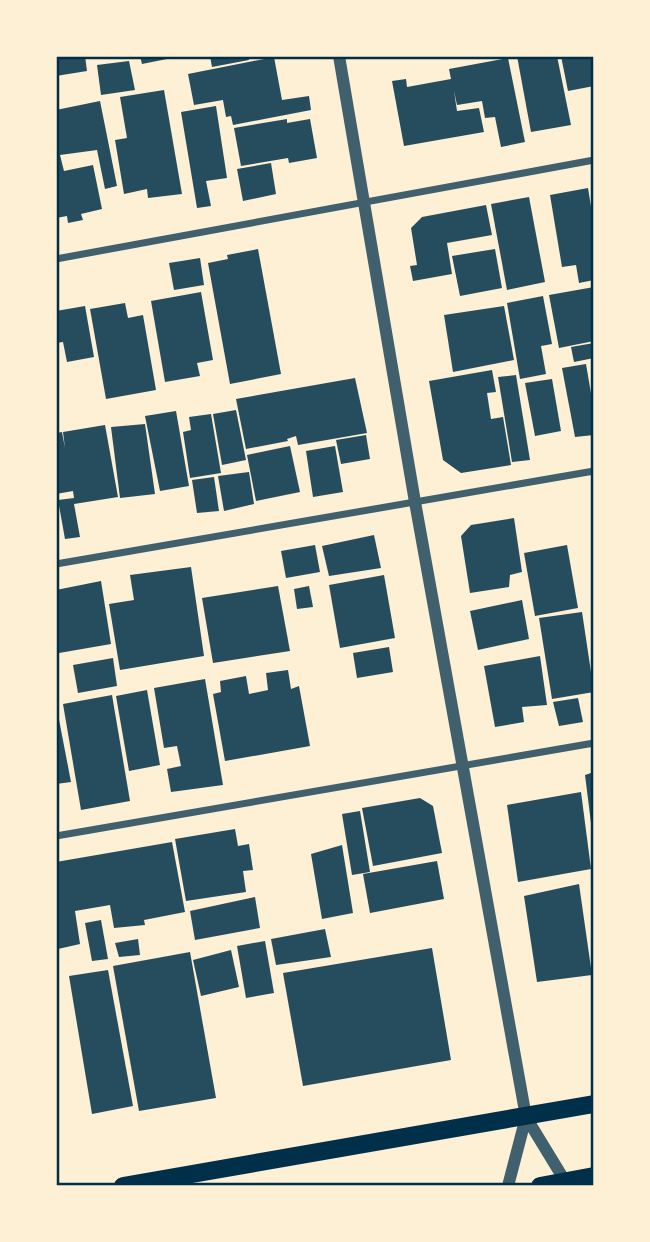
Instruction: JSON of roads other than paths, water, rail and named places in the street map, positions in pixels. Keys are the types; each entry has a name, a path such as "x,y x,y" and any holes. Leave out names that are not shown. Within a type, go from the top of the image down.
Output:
{"main road":[{"path":"123,1186 594,1104"},
{"path":"540,1186 594,1176"}],"street":[{"path":"339,56 415,502 526,1117 565,1183"},
{"path":"56,259 594,160"},
{"path":"56,564 594,471"},
{"path":"56,836 594,743"},
{"path":"508,1186 526,1117"}]}
